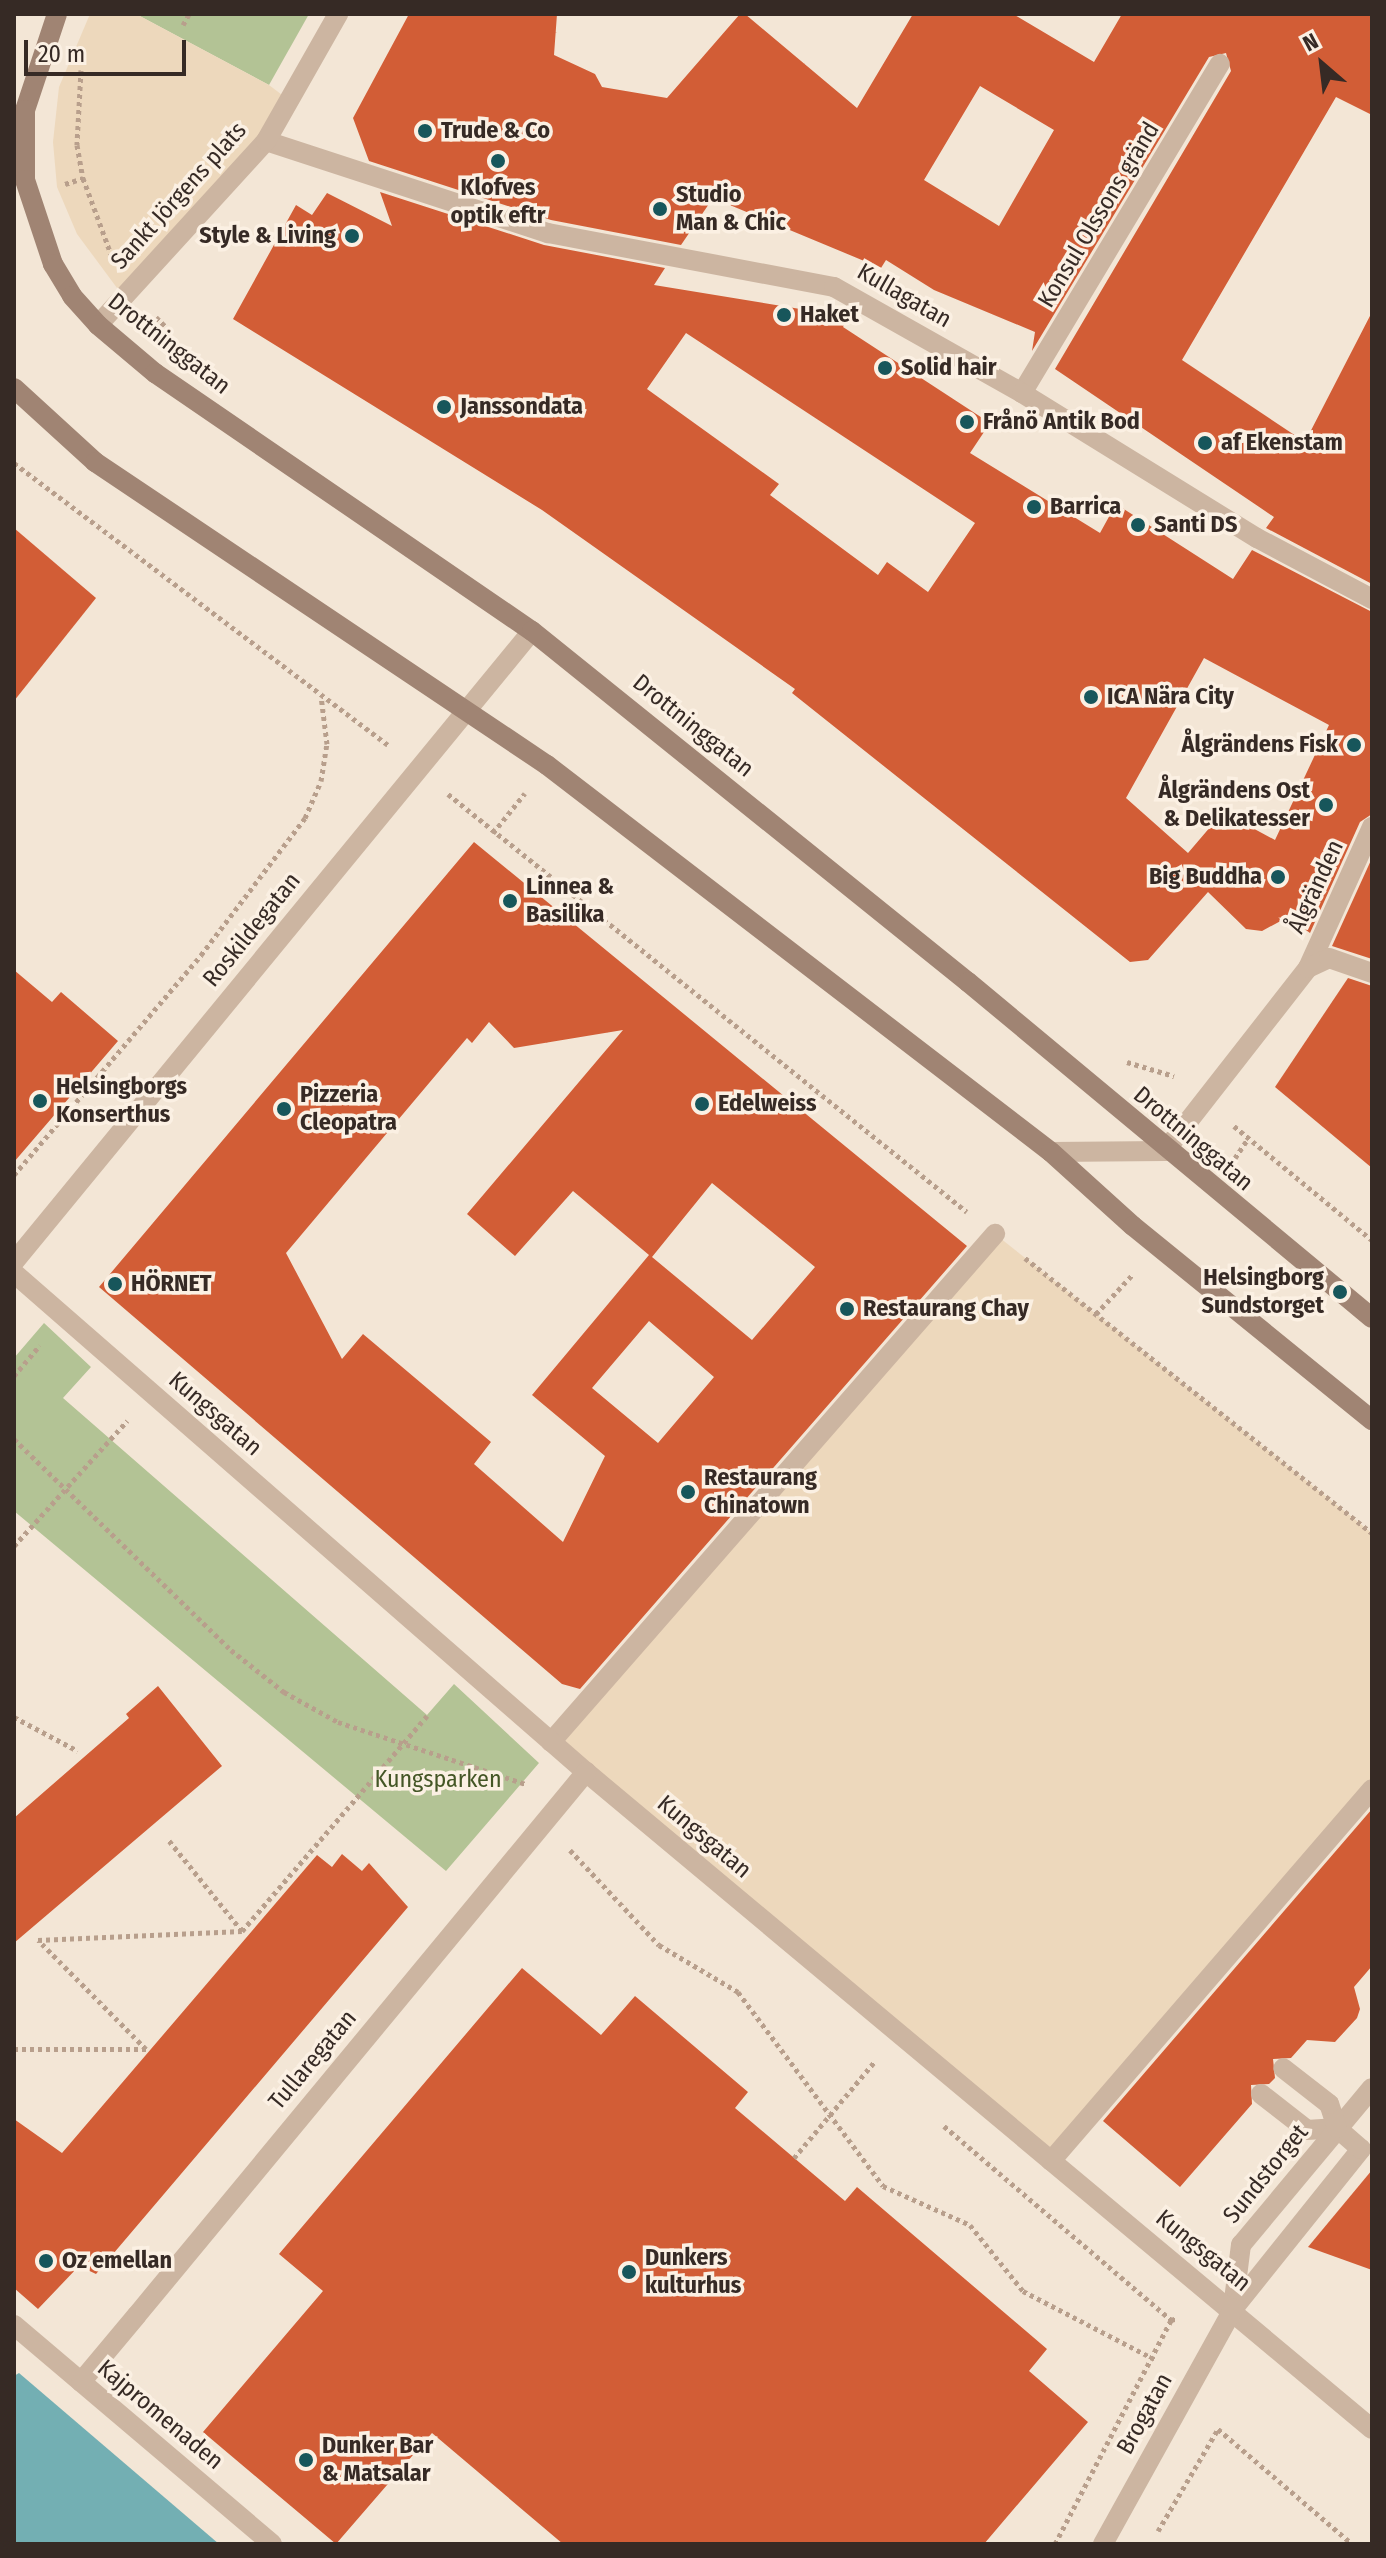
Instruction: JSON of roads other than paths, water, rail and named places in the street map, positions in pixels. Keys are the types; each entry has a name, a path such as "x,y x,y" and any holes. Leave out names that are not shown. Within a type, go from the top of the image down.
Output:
{"main road":[{"name":"Drottninggatan","path":"57,14 25,110 23,161 28,199 53,264 72,296 98,325 155,373 532,631 968,982 1165,1151 1372,1318"},
{"path":"14,388 95,462 547,765 1051,1152 1133,1226 1372,1420"}],"street":[{"name":"Sankt Jörgens plats","path":"98,325 266,141 338,14"},
{"name":"Konsul Olssons gränd","path":"1022,393 1220,64"},
{"name":"Kullagatan","path":"266,141 548,233 834,287 1022,393 1257,538 1372,599"},
{"name":"Roskildegatan","path":"14,1262 532,631"},
{"name":"Ålgränden","path":"1165,1151 1308,968 1372,827"},
{"path":"1308,968 1329,958 1372,973"},
{"path":"1051,1152 1165,1151"},
{"path":"551,1742 995,1234"},
{"name":"Kungsgatan","path":"14,1273 586,1772 1233,2309 1372,2429"},
{"name":"Tullaregatan","path":"81,2382 586,1772"},
{"path":"1051,2161 1372,1789"},
{"path":"1233,2309 1361,2149 1337,2128 1329,2104 1283,2068"},
{"name":"Sundstorget","path":"1233,2309 1241,2245 1372,2088"},
{"path":"1261,2094 1307,2130 1337,2128"},
{"name":"Brogatan","path":"1103,2544 1233,2309"},
{"name":"Kajpromenaden","path":"14,2325 272,2544"}],"water":[{"path":"19,2373 219,2544 14,2544 14,2376"}],"place":[{"name":"Trude & Co","path":"425,131"},
{"name":"Klofves optik eftr","path":"498,161"},
{"name":"Studio Man & Chic","path":"660,209"},
{"name":"Style & Living","path":"352,236"},
{"name":"Haket","path":"784,315"},
{"name":"Solid hair","path":"885,368"},
{"name":"Janssondata","path":"444,407"},
{"name":"Frånö Antik Bod","path":"967,422"},
{"name":"af Ekenstam","path":"1205,443"},
{"name":"Barrica","path":"1034,507"},
{"name":"Santi DS","path":"1138,525"},
{"name":"ICA Nära City","path":"1091,697"},
{"name":"Ålgrändens Fisk","path":"1354,745"},
{"name":"Ålgrändens Ost & Delikatesser","path":"1326,805"},
{"name":"Big Buddha","path":"1278,877"},
{"name":"Linnea & Basilika","path":"510,901"},
{"name":"Helsingborgs Konserthus","path":"40,1101"},
{"name":"Edelweiss","path":"702,1104"},
{"name":"Pizzeria Cleopatra","path":"284,1109"},
{"name":"HÖRNET","path":"115,1284"},
{"name":"Helsingborg Sundstorget","path":"1340,1292"},
{"name":"Restaurang Chay","path":"847,1309"},
{"name":"Restaurang Chinatown","path":"688,1492"},
{"name":"Oz emellan","path":"46,2261"},
{"name":"Dunkers kulturhus","path":"629,2272"},
{"name":"Dunker Bar & Matsalar","path":"306,2460"}],"park label":[{"name":"Kungsparken","path":"438,1780"}]}
